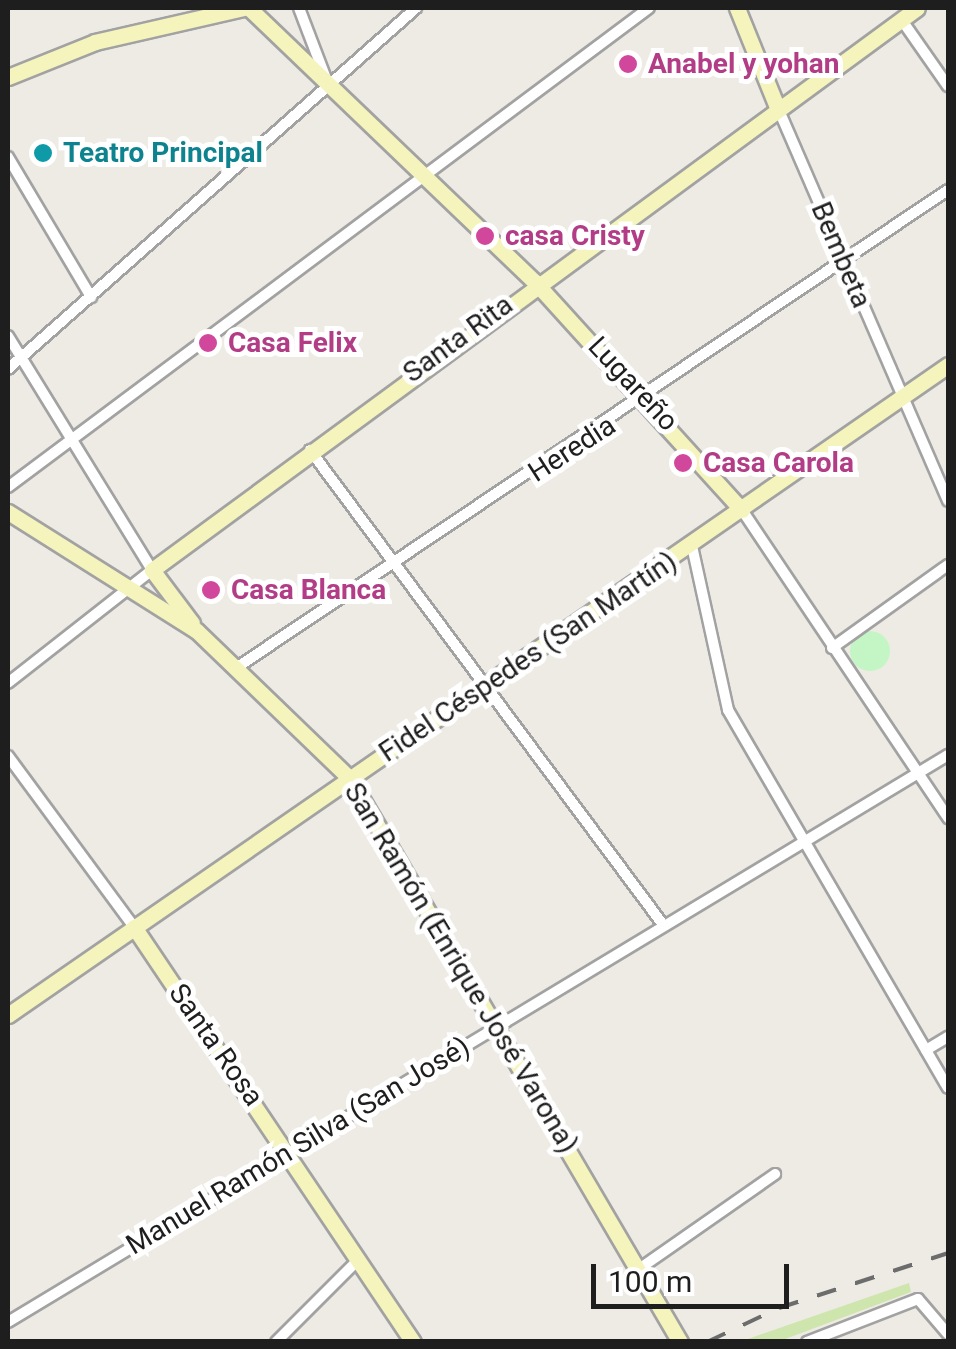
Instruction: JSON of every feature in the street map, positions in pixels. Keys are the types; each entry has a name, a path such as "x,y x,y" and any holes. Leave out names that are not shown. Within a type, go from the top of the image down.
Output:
{"street":[{"path":"8,77 95,42 246,8"},
{"name":"Lugareño","path":"246,8 535,282 648,400 742,510 948,818"},
{"path":"298,8 329,83"},
{"path":"8,369 416,8"},
{"path":"8,487 649,8"},
{"name":"Bembeta","path":"737,8 899,398 948,501"},
{"name":"Santa Rita","path":"8,682 309,449 917,8"},
{"path":"901,19 948,86"},
{"path":"8,157 90,297"},
{"name":"Heredia","path":"239,666 648,400 948,190"},
{"path":"8,336 152,570 197,631"},
{"name":"Fidel Céspedes (San Martín)","path":"8,1015 481,684 692,546 948,365"},
{"path":"309,449 664,926"},
{"path":"8,512 197,631"},
{"path":"692,546 728,710 948,1088"},
{"path":"832,648 948,565"},
{"name":"San Ramón (Enrique José Varona)","path":"197,631 239,666 350,779 499,1024 680,1342"},
{"name":"Manuel Ramón Silva (San José)","path":"8,1322 948,754"},
{"name":"Santa Rosa","path":"8,756 134,927 290,1153 413,1342"},
{"path":"926,1050 948,1036"},
{"path":"639,1269 775,1174"},
{"path":"276,1342 359,1259"},
{"path":"807,1342 918,1299 948,1334"}],"green space":[{"path":"870,631 884,637 890,651 884,665 870,671 856,665 850,651 856,637"},
{"path":"909,1283 911,1292 780,1341 742,1341"}],"railway":[{"path":"707,1342 779,1308 948,1253"}],"place":[{"name":"Anabel y yohan","path":"628,64"},
{"name":"Teatro Principal","path":"43,153"},
{"name":"casa Cristy","path":"485,236"},
{"name":"Casa Felix","path":"208,343"},
{"name":"Casa Carola","path":"683,463"},
{"name":"Casa Blanca","path":"211,590"}]}
